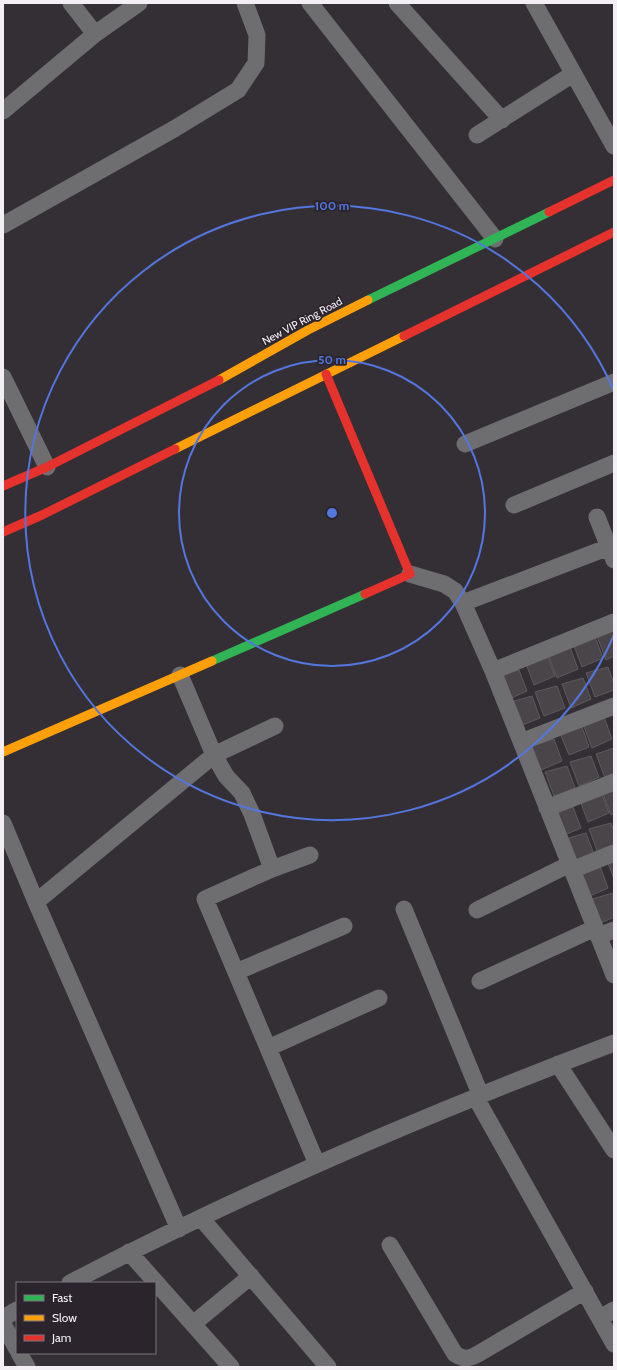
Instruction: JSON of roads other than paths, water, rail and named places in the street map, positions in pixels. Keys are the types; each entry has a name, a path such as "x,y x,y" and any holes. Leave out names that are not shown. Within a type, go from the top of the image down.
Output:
{"main road":[{"name":"New VIP Ring Road","path":"3,486 47,467 226,377 308,330 614,180"},
{"path":"3,532 42,515 614,232"},
{"path":"3,752 410,574 326,374"}],"street":[{"path":"71,3 95,34"},
{"path":"3,111 95,34 139,3"},
{"path":"3,225 174,129 238,90 256,63 257,35 245,3"},
{"path":"310,3 495,239"},
{"path":"397,3 502,120"},
{"path":"534,3 614,146"},
{"path":"476,135 573,74"},
{"path":"3,377 47,467"},
{"path":"465,444 614,382"},
{"path":"514,505 614,462"},
{"path":"463,603 612,554 597,517"},
{"path":"410,574 444,584 454,591 463,603 493,671 614,975"},
{"path":"493,671 614,622"},
{"path":"180,675 214,755 226,776 242,793 252,814 272,869"},
{"path":"521,742 614,706"},
{"path":"36,902 214,755 275,726"},
{"path":"547,808 614,782"},
{"path":"3,823 179,1229"},
{"path":"477,910 571,867 614,853"},
{"path":"310,855 272,869 205,899 316,1164"},
{"path":"404,909 479,1097 585,1291 607,1314 614,1344"},
{"path":"236,972 344,926"},
{"path":"480,980 597,932 614,930"},
{"path":"268,1048 379,998"},
{"path":"72,1282 129,1252 316,1164 558,1064 614,1043"},
{"path":"558,1064 613,1144"},
{"path":"201,1218 328,1367"},
{"path":"390,1245 455,1354 461,1358 469,1358 478,1354 585,1291"},
{"path":"129,1252 231,1367"},
{"path":"194,1324 251,1276"},
{"path":"3,1318 16,1311"},
{"path":"3,1324 16,1347"},
{"path":"20,1354 27,1367"}]}
